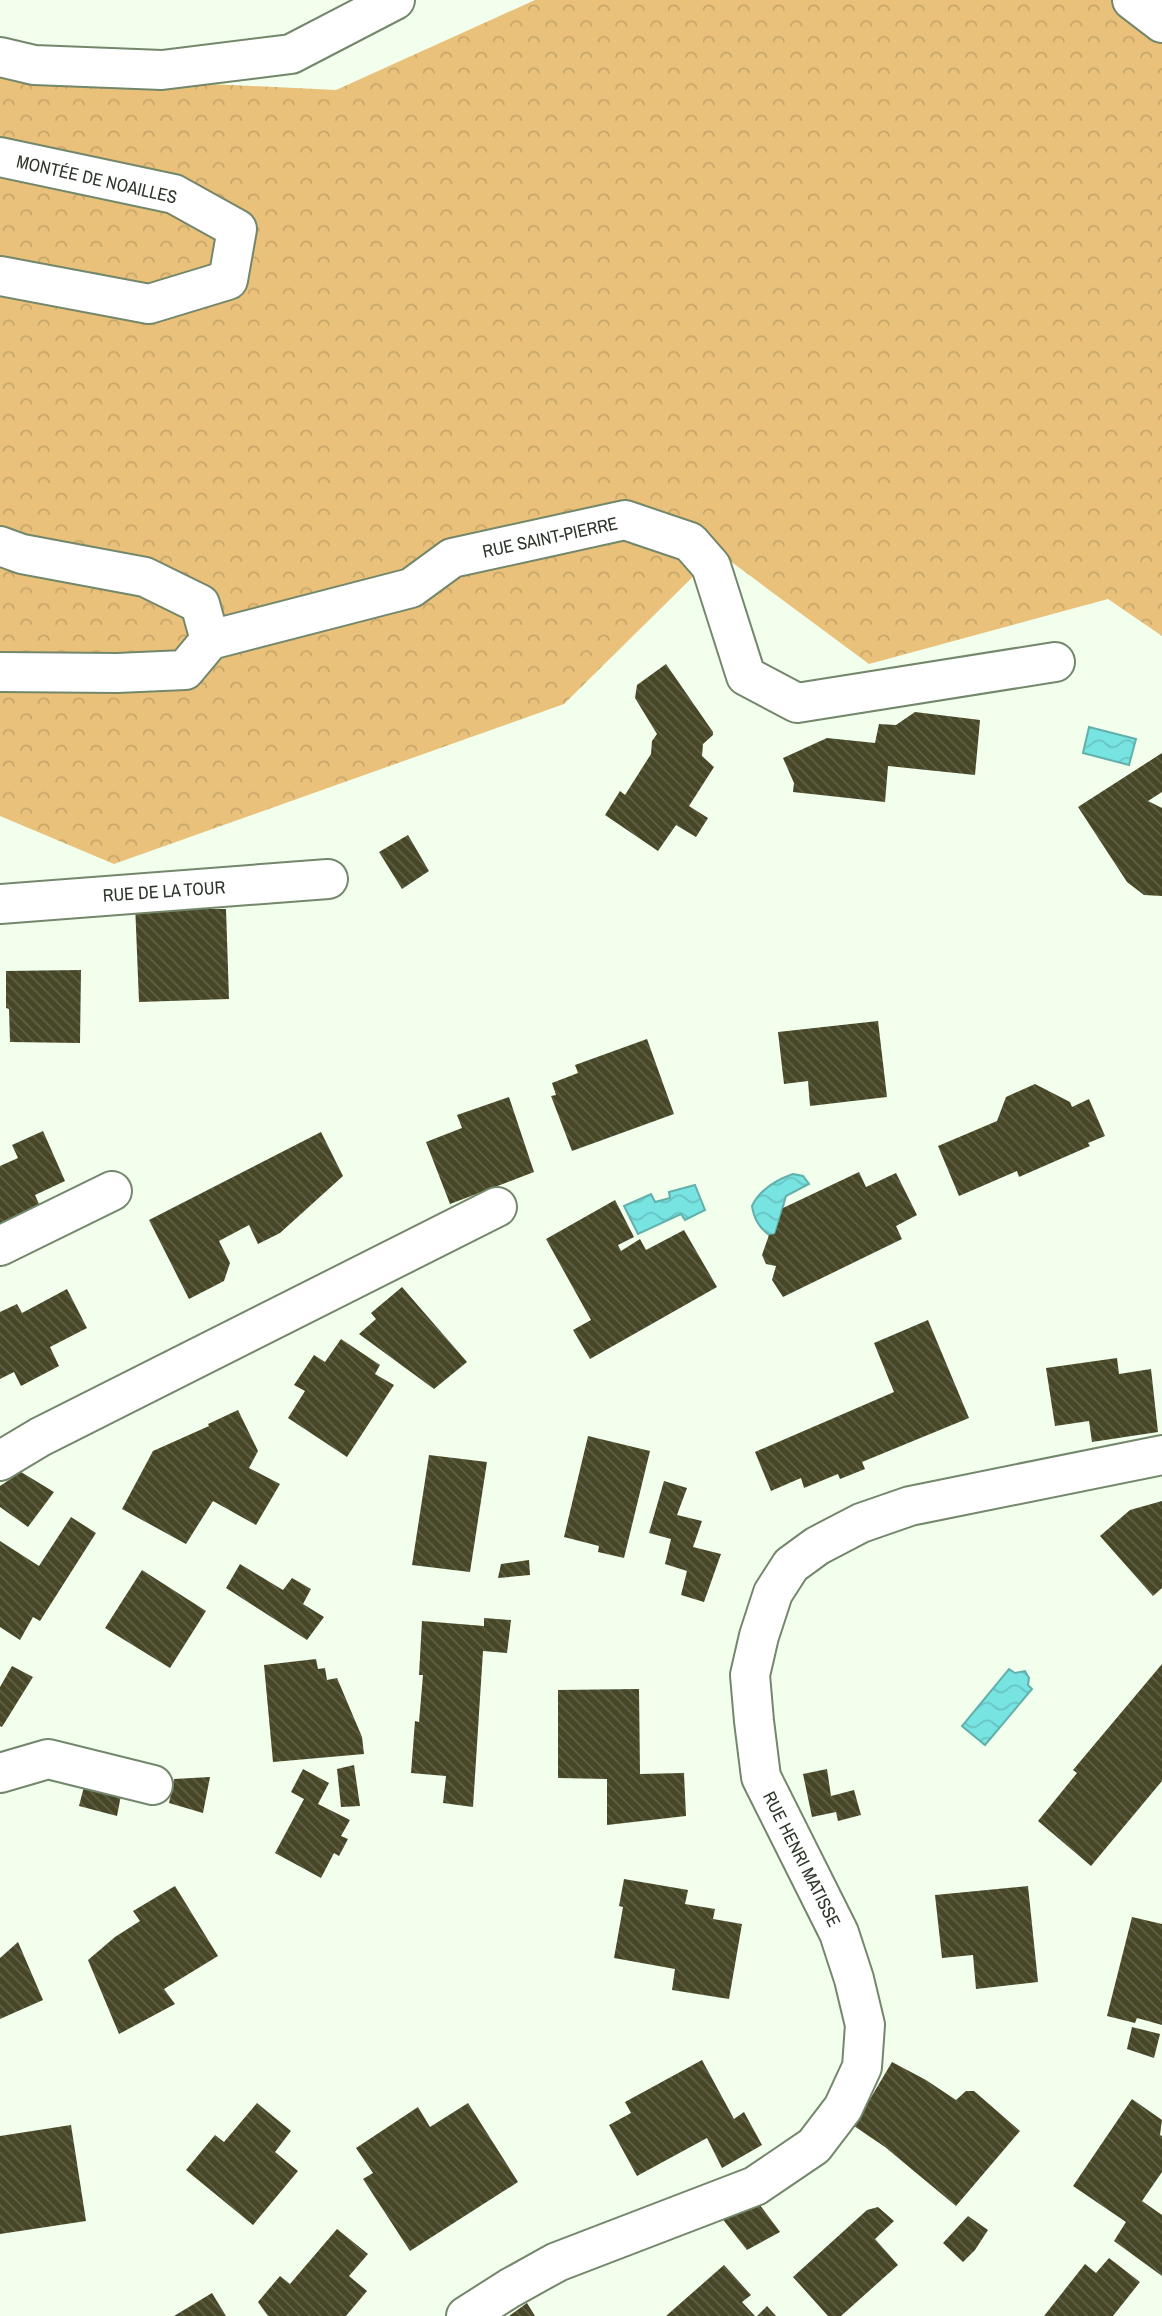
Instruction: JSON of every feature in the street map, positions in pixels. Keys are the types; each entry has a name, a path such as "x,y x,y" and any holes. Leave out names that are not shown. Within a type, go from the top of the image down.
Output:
{"street":[{"path":"0,57 34,65 162,70 291,54 395,0"},
{"path":"1132,0 1162,23"},
{"name":"MONTÉE DE NOAILLES","path":"0,157 174,194 237,229 228,280 149,304 0,276"},
{"name":"RUE SAINT-PIERRE","path":"210,640 411,588 452,558 625,520 690,542 711,566 746,676 797,703 1055,662"},
{"path":"0,545 22,554 145,577 200,604 210,640 185,670 117,673 0,672"},
{"name":"RUE DE LA TOUR","path":"0,904 328,879"},
{"path":"0,1246 112,1191"},
{"path":"0,1461 40,1437 496,1207"},
{"name":"RUE HENRI MATISSE","path":"466,2316 557,2262 755,2186 814,2146 844,2108 862,2067 865,2025 839,1933 761,1777 750,1675 773,1593 791,1565 817,1546 861,1523 910,1506 1162,1455"},
{"path":"0,1773 48,1759 153,1785"}],"green space":[{"path":"535,0 1162,0 1162,636 1108,599 869,664 718,552 564,704 114,864 0,816 0,74 336,90"}],"water":[{"path":"1089,727 1136,739 1129,765 1083,753"},
{"path":"793,1174 803,1176 809,1184 786,1196 775,1234 769,1235 762,1229 752,1206 769,1186"},
{"path":"695,1185 705,1210 685,1220 681,1214 638,1234 624,1206 651,1194 655,1202 670,1198 669,1192"},
{"path":"1009,1669 1015,1673 1025,1671 1029,1678 1028,1685 1032,1689 985,1745 962,1726"}],"building":[{"path":"666,664 713,732 703,744 702,756 714,767 689,806 708,818 696,837 676,825 658,851 605,815 620,791 625,795 651,754 652,741 657,734 635,698 637,685"},
{"path":"915,712 980,720 975,775 888,766 885,802 793,792 794,783 783,758 827,738 875,743 879,724 896,725"},
{"path":"1162,753 1162,792 1148,801 1162,808 1162,896 1144,895 1127,882 1078,807"},
{"path":"408,835 429,871 402,889 379,852"},
{"path":"199,902 198,909 226,909 229,999 139,1002 135,903"},
{"path":"81,970 80,1043 10,1042 6,971"},
{"path":"878,1021 887,1097 810,1106 808,1081 784,1084 778,1032"},
{"path":"647,1039 674,1114 572,1151 551,1096 556,1095 552,1083 578,1073 575,1065"},
{"path":"1035,1084 1070,1102 1072,1107 1089,1099 1105,1136 1088,1143 1090,1146 1019,1177 1017,1171 959,1196 938,1146 997,1121 1006,1097"},
{"path":"509,1097 534,1172 450,1204 426,1142 462,1128 457,1115"},
{"path":"43,1131 65,1181 35,1195 43,1213 0,1232 0,1166 18,1158 12,1145"},
{"path":"321,1132 343,1176 280,1233 258,1244 249,1225 219,1241 230,1263 224,1281 189,1299 149,1220"},
{"path":"859,1172 866,1187 896,1173 917,1215 896,1226 902,1239 783,1297 772,1280 776,1266 766,1264 762,1255 769,1235 775,1234 783,1208"},
{"path":"615,1200 634,1237 618,1245 621,1251 640,1239 646,1250 684,1230 717,1287 590,1359 573,1330 591,1320 546,1239"},
{"path":"402,1287 467,1362 434,1389 359,1334 376,1319 371,1313"},
{"path":"67,1289 87,1328 50,1347 59,1366 21,1386 14,1372 0,1379 0,1312 17,1304 22,1313"},
{"path":"928,1320 969,1418 862,1462 865,1469 840,1479 838,1474 804,1488 801,1478 771,1491 755,1452 894,1392 874,1343"},
{"path":"341,1339 380,1365 375,1374 394,1385 347,1457 288,1418 305,1391 294,1385 314,1355 325,1362"},
{"path":"1117,1358 1119,1374 1151,1369 1158,1432 1092,1442 1089,1421 1055,1426 1046,1368"},
{"path":"238,1410 258,1451 249,1468 280,1484 256,1525 213,1501 186,1544 122,1509 153,1451"},
{"path":"588,1436 650,1451 624,1558 598,1552 599,1546 564,1537"},
{"path":"429,1455 487,1462 470,1572 412,1565"},
{"path":"21,1472 54,1492 28,1527 0,1507 0,1486"},
{"path":"664,1481 687,1488 677,1515 702,1521 693,1547 721,1554 704,1602 681,1595 687,1571 665,1564 671,1539 649,1533"},
{"path":"1162,1501 1162,1588 1153,1596 1100,1536 1130,1510"},
{"path":"71,1517 96,1533 40,1621 33,1617 20,1640 0,1627 0,1541 39,1566"},
{"path":"529,1560 530,1575 498,1578 501,1564"},
{"path":"240,1564 283,1590 292,1578 311,1589 303,1604 324,1617 307,1640 226,1588"},
{"path":"142,1570 206,1611 170,1668 105,1628"},
{"path":"484,1618 511,1620 507,1653 483,1651 473,1807 443,1803 446,1776 411,1773 415,1721 419,1722 423,1675 419,1675 422,1621 484,1626"},
{"path":"316,1659 318,1669 325,1668 327,1680 337,1678 362,1737 364,1754 273,1762 264,1665"},
{"path":"1162,1664 1162,1781 1091,1866 1038,1821 1077,1773 1073,1770"},
{"path":"12,1666 33,1677 2,1727 0,1687"},
{"path":"639,1689 640,1774 684,1773 686,1816 607,1825 607,1779 558,1778 558,1690"},
{"path":"354,1765 360,1806 341,1807 337,1769"},
{"path":"303,1769 329,1783 318,1804 350,1820 341,1836 348,1839 339,1856 334,1853 321,1878 275,1853 304,1799 291,1792"},
{"path":"827,1769 831,1796 854,1790 861,1815 838,1821 836,1812 812,1817 803,1774"},
{"path":"87,1775 123,1785 117,1816 79,1806"},
{"path":"210,1777 203,1813 169,1803 174,1779"},
{"path":"624,1879 688,1890 685,1904 715,1909 713,1919 742,1924 729,1999 672,1990 675,1969 614,1958 623,1907 619,1906"},
{"path":"175,1886 218,1956 164,1989 175,2004 119,2034 88,1960 115,1937 140,1921 133,1911"},
{"path":"1028,1886 1038,1982 976,1989 973,1955 942,1958 935,1895"},
{"path":"1132,1917 1162,1924 1162,2025 1137,2018 1135,2023 1107,2016"},
{"path":"18,1942 43,2000 0,2019 0,1958"},
{"path":"1132,2027 1160,2034 1154,2058 1127,2049"},
{"path":"702,2060 734,2119 744,2112 762,2145 722,2168 707,2138 637,2176 609,2125 631,2113 625,2102"},
{"path":"892,2062 956,2100 966,2091 974,2091 1020,2131 956,2206 885,2147 854,2126"},
{"path":"1132,2099 1162,2120 1162,2172 1142,2201 1162,2215 1162,2276 1114,2241 1126,2222 1073,2186"},
{"path":"257,2103 291,2131 275,2152 298,2171 253,2225 186,2170 215,2135 224,2142"},
{"path":"468,2103 518,2182 410,2251 363,2179 373,2173 356,2148 418,2107 430,2127"},
{"path":"71,2125 86,2221 0,2234 0,2136"},
{"path":"757,2201 780,2232 747,2250 721,2217"},
{"path":"878,2207 894,2221 875,2239 898,2265 841,2316 828,2316 793,2277 867,2210"},
{"path":"968,2216 988,2230 963,2262 943,2243"},
{"path":"337,2229 368,2254 349,2276 367,2291 346,2316 268,2316 258,2302 280,2276 290,2284"},
{"path":"1109,2258 1140,2282 1113,2316 1044,2316 1085,2264 1096,2273"},
{"path":"724,2265 751,2295 742,2302 755,2316 666,2316"},
{"path":"212,2293 226,2316 174,2316"},
{"path":"527,2303 535,2316 509,2316"},
{"path":"767,2306 776,2316 757,2316"}]}
